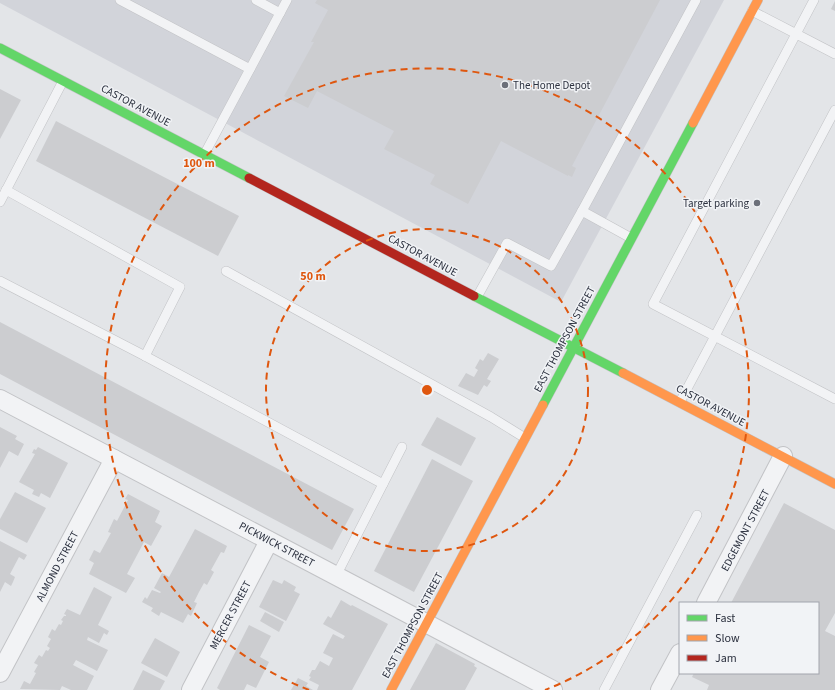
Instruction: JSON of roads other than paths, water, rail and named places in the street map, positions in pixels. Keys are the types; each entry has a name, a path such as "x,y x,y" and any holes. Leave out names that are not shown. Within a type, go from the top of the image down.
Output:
{"main road":[{"name":"EAST THOMPSON STREET","path":"391,690 758,0"},
{"name":"CASTOR AVENUE","path":"0,48 835,484"}],"street":[{"name":"PICKWICK STREET","path":"0,399 553,690"},
{"name":"EDGEMONT STREET","path":"707,602 783,456"},
{"name":"ALMOND STREET","path":"0,673 114,459"},
{"name":"MERCER STREET","path":"191,690 269,541"},
{"path":"660,690 679,655"}],"lane":[{"path":"120,0 250,69"},
{"path":"256,0 280,12"},
{"path":"204,154 287,0"},
{"path":"477,297 507,243 551,266 696,0"},
{"path":"814,0 653,304 835,399"},
{"path":"752,11 835,54"},
{"path":"0,202 63,81"},
{"path":"680,402 835,110"},
{"path":"6,190 180,287 145,356"},
{"path":"582,211 631,238"},
{"path":"226,271 484,413 525,438"},
{"path":"0,281 145,356 383,484"},
{"path":"336,576 402,448"},
{"path":"604,690 697,515"}],"place":[{"name":"The Home Depot","path":"505,85"},
{"name":"Target parking","path":"757,203"}]}
